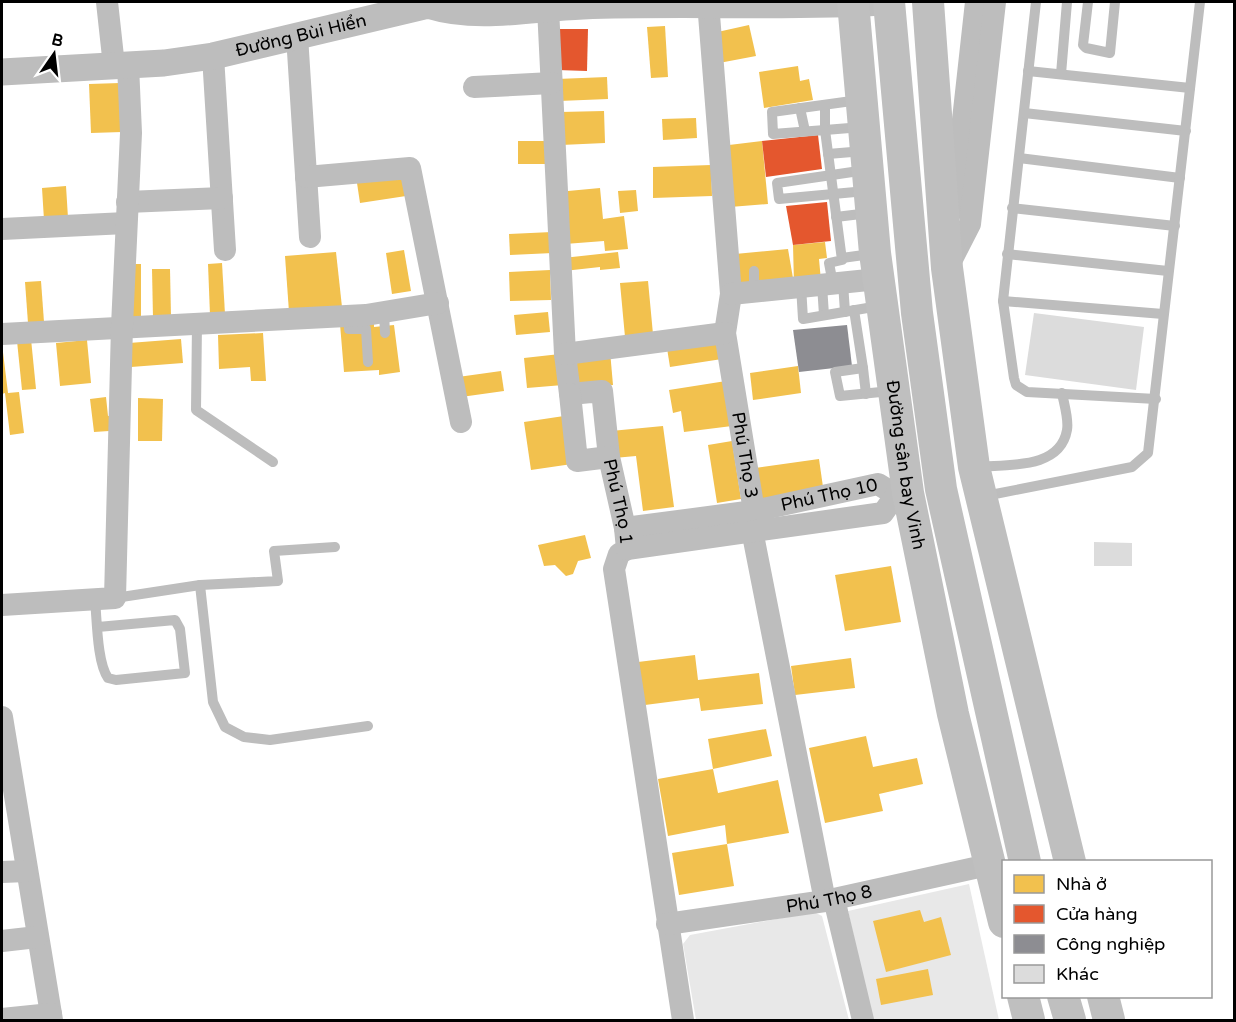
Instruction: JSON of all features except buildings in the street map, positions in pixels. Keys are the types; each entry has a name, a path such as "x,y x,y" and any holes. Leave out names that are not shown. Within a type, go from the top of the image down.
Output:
{"main road":[{"path":"887,2 917,313 941,489 1011,860"},
{"path":"928,2 947,268 978,482 1070,860"},
{"name":"Đường sân bay Vinh","path":"853,3 866,159 867,292 880,392 953,714 1010,860"},
{"path":"902,494 941,489"},
{"path":"1024,998 1029,1020"},
{"path":"1064,998 1070,1020"},
{"path":"1104,998 1109,1020"}],"street":[{"path":"2,605 105,599 131,133 121,66 107,2"},
{"name":"Đường Bùi Hiển","path":"2,72 121,66 213,56 428,5 451,7 476,14 584,4 887,2"},
{"path":"947,268 976,2"},
{"path":"947,268 970,224 995,2"},
{"name":"Phú Thọ 3","path":"708,4 731,294 725,333 753,520 829,900 863,1020"},
{"path":"549,8 565,354 577,461 609,457"},
{"path":"297,36 310,237"},
{"path":"213,56 225,250"},
{"path":"474,87 552,83"},
{"path":"306,177 410,168 461,422"},
{"path":"2,229 222,198"},
{"path":"731,294 825,284 867,292"},
{"path":"2,334 348,316 384,323 438,303"},
{"path":"565,354 725,333"},
{"name":"Phú Thọ 1","path":"570,394 602,392 609,457 626,539 614,569 683,1020"},
{"name":"Phú Thọ 10","path":"626,539 753,520 878,484 902,494"},
{"path":"2,719 52,1017 2,1019"},
{"name":"Phú Thọ 8","path":"667,924 829,900 1002,864"},
{"path":"2,872 27,871"},
{"path":"2,941 37,937"}],"lane":[{"path":"1036,2 1003,301 1011,370 1016,385 1028,392 1156,399"},
{"path":"1061,75 1068,2"},
{"path":"1088,2 1083,45 1086,48 1110,52 1115,2"},
{"path":"978,482 1138,464 1150,448 1163,314 1200,2"},
{"path":"1028,71 1190,88"},
{"path":"825,105 866,159"},
{"path":"825,105 772,112 773,134 825,130 866,159"},
{"path":"825,105 825,130 842,258 867,292 863,368 880,392 840,396 836,372 863,368"},
{"path":"800,108 805,131"},
{"path":"1024,112 1186,131"},
{"path":"828,154 866,159"},
{"path":"1019,158 1180,178"},
{"path":"866,159 833,194 779,199 777,183 831,174 866,159"},
{"path":"836,217 866,159"},
{"path":"809,178 813,196"},
{"path":"1012,208 1175,226"},
{"path":"1007,254 1168,271"},
{"path":"824,315 825,284 829,263 842,258"},
{"path":"754,270 754,293"},
{"path":"825,284 867,292"},
{"path":"825,284 803,319 824,315 867,292"},
{"path":"1003,301 1163,314"},
{"path":"348,316 349,329 366,328 368,362"},
{"path":"198,323 196,410 273,462"},
{"path":"978,482 1050,456 1060,447 1067,429 1062,393"},
{"path":"98,627 175,620 180,629 185,673 116,680 108,678 103,665 98,627 105,599 200,585 278,581 274,552 335,547"},
{"path":"200,585 213,702 225,726 244,737 270,740 368,726"}],"shaded area":[{"path":"969,884 999,1020 872,1020 848,911"},
{"path":"814,912 822,916 849,1020 696,1020 683,944 690,935"}]}
